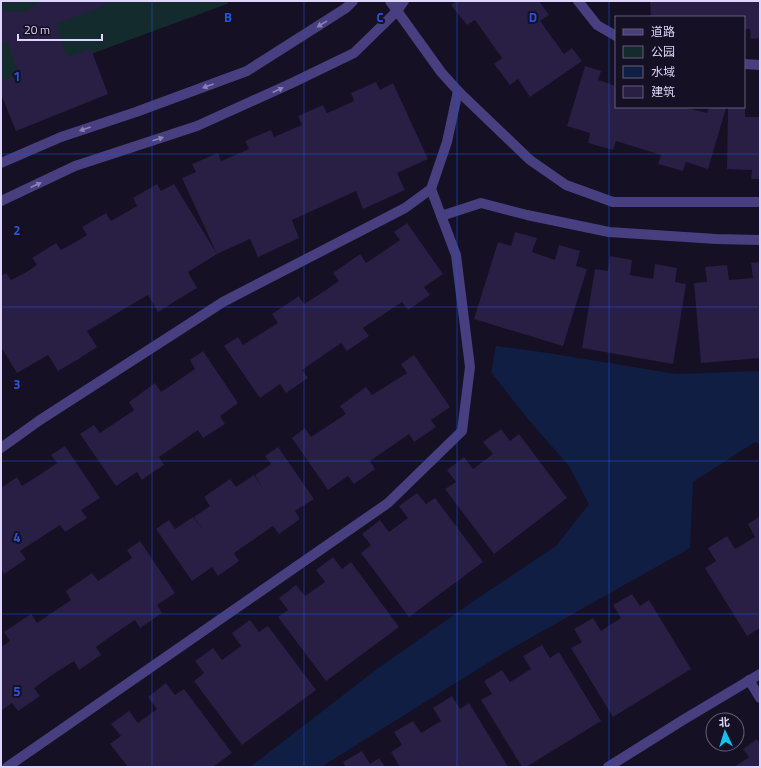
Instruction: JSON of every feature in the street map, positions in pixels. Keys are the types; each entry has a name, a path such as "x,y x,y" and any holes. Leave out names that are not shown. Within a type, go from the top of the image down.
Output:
{"street":[{"path":"1,163 61,137 136,112 247,71 346,8 353,1"},
{"path":"390,1 441,72 458,91 530,160 566,186 613,202 760,202"},
{"path":"1,201 75,166 197,126 354,53 397,11 404,1"},
{"path":"578,1 597,25 615,35"},
{"path":"745,64 760,64"},
{"path":"1,448 40,420 223,302 405,208 431,189 447,142 458,91"},
{"path":"7,767 388,503 462,431 470,367 456,255 431,189"},
{"path":"441,216 481,202 527,215 609,232 716,239 760,240"},
{"path":"608,767 760,674"},
{"path":"749,680 760,698"}],"green space":[{"path":"1,1 229,1 227,4 1,87"}],"water":[{"path":"496,346 676,374 760,371 760,444 755,442 693,482 690,548 507,651 321,767 250,767 377,669 478,598 556,546 589,504 569,466 527,418 491,372"}],"building":[{"path":"41,1 105,1 106,5 56,24 67,57 91,49 108,94 16,131 1,94 1,81 19,75 7,41 1,43 1,11 25,12"},
{"path":"456,1 539,1 549,15 540,21 564,54 572,48 582,61 530,97 518,79 510,85 494,64 502,58 475,20 467,25 451,5"},
{"path":"650,1 760,1 760,38 751,39 750,29 745,29 745,16 651,16"},
{"path":"585,66 601,71 598,80 615,86 615,108 688,108 707,113 709,108 726,108 708,169 686,162 683,171 658,164 661,155 616,141 613,150 588,143 590,133 567,126"},
{"path":"376,82 380,90 393,83 428,159 397,173 405,190 363,209 356,191 292,220 299,238 258,257 250,239 217,254 182,178 196,172 192,164 218,153 221,161 249,149 245,141 271,130 274,137 302,125 298,116 323,105 327,113 354,101 351,93"},
{"path":"728,108 745,108 745,117 760,117 760,179 751,179 752,170 727,169"},
{"path":"157,184 161,191 174,184 217,254 188,272 197,288 158,312 148,295 87,331 97,347 58,371 48,355 17,373 1,347 1,276 6,273 11,280 25,273 37,265 32,258 56,243 61,250 74,243 87,235 82,227 106,213 111,221 137,206 133,198"},
{"path":"407,223 443,274 424,287 430,295 408,310 402,302 363,328 369,336 347,351 341,343 302,370 308,378 286,393 280,384 260,398 224,346 238,337 243,345 278,323 272,314 299,296 304,304 323,292 339,281 333,273 360,254 366,263 384,251 400,240 394,232"},
{"path":"515,232 537,238 532,252 555,260 559,245 580,251 576,266 587,269 563,346 474,319 498,242 511,246"},
{"path":"610,256 632,260 630,275 653,279 655,264 677,268 675,282 686,284 673,364 582,348 595,269 608,271"},
{"path":"760,262 760,358 701,363 694,283 707,282 705,267 727,265 729,280 753,278 751,263"},
{"path":"203,351 238,403 220,416 225,424 203,438 198,430 159,457 164,465 142,480 137,472 116,486 80,434 94,425 100,433 134,410 129,402 155,383 161,392 179,380 195,369 190,360"},
{"path":"414,355 450,407 431,420 436,427 414,442 409,434 370,461 375,469 354,484 348,476 328,490 292,438 305,428 311,437 346,414 340,406 366,387 372,395 407,373 401,364"},
{"path":"501,429 510,441 519,434 567,498 494,554 445,489 456,482 447,470 464,457 473,469 493,454 483,442"},
{"path":"65,446 100,498 81,510 87,518 65,532 60,525 20,551 26,559 4,574 1,569 1,488 17,477 22,486 41,474 57,463 51,455"},
{"path":"278,447 314,499 295,511 300,519 279,534 273,526 234,553 239,561 218,576 212,567 192,581 156,529 169,520 175,529 193,517 203,530 194,517 210,506 204,497 230,479 236,487 254,475 263,489 255,475 271,464 265,456"},
{"path":"417,493 426,504 435,498 483,562 409,617 361,553 371,545 362,534 380,520 389,532 408,518 399,506"},
{"path":"760,516 760,628 747,636 705,568 716,561 708,548 727,536 735,549 755,537 748,524"},
{"path":"140,541 175,593 157,605 162,613 140,628 135,620 114,634 96,647 101,655 79,670 74,661 52,675 34,688 40,696 18,711 12,703 1,711 1,647 10,641 4,632 31,614 37,623 71,600 66,591 92,573 98,581 132,558 127,550"},
{"path":"333,557 342,569 351,562 399,627 326,681 278,617 288,610 279,598 296,585 305,596 325,582 316,570"},
{"path":"632,594 640,606 649,600 691,669 613,717 571,648 582,642 574,629 593,618 601,631 621,618 613,605"},
{"path":"250,620 259,632 268,626 316,690 242,745 194,681 204,673 195,661 213,648 222,660 241,646 232,633"},
{"path":"542,645 550,658 559,652 601,721 526,767 522,767 481,700 492,694 484,681 502,670 510,682 520,676 531,669 523,656"},
{"path":"166,683 175,695 184,689 232,753 213,767 128,767 110,744 121,736 111,724 129,711 138,723 157,709 148,697"},
{"path":"452,696 460,709 469,703 508,767 400,767 391,752 402,745 394,732 413,721 421,733 441,721 433,708"},
{"path":"757,739 760,744 760,767 734,767 749,757 745,752 745,748"},
{"path":"362,751 370,764 379,758 385,767 346,767 343,762"}]}
